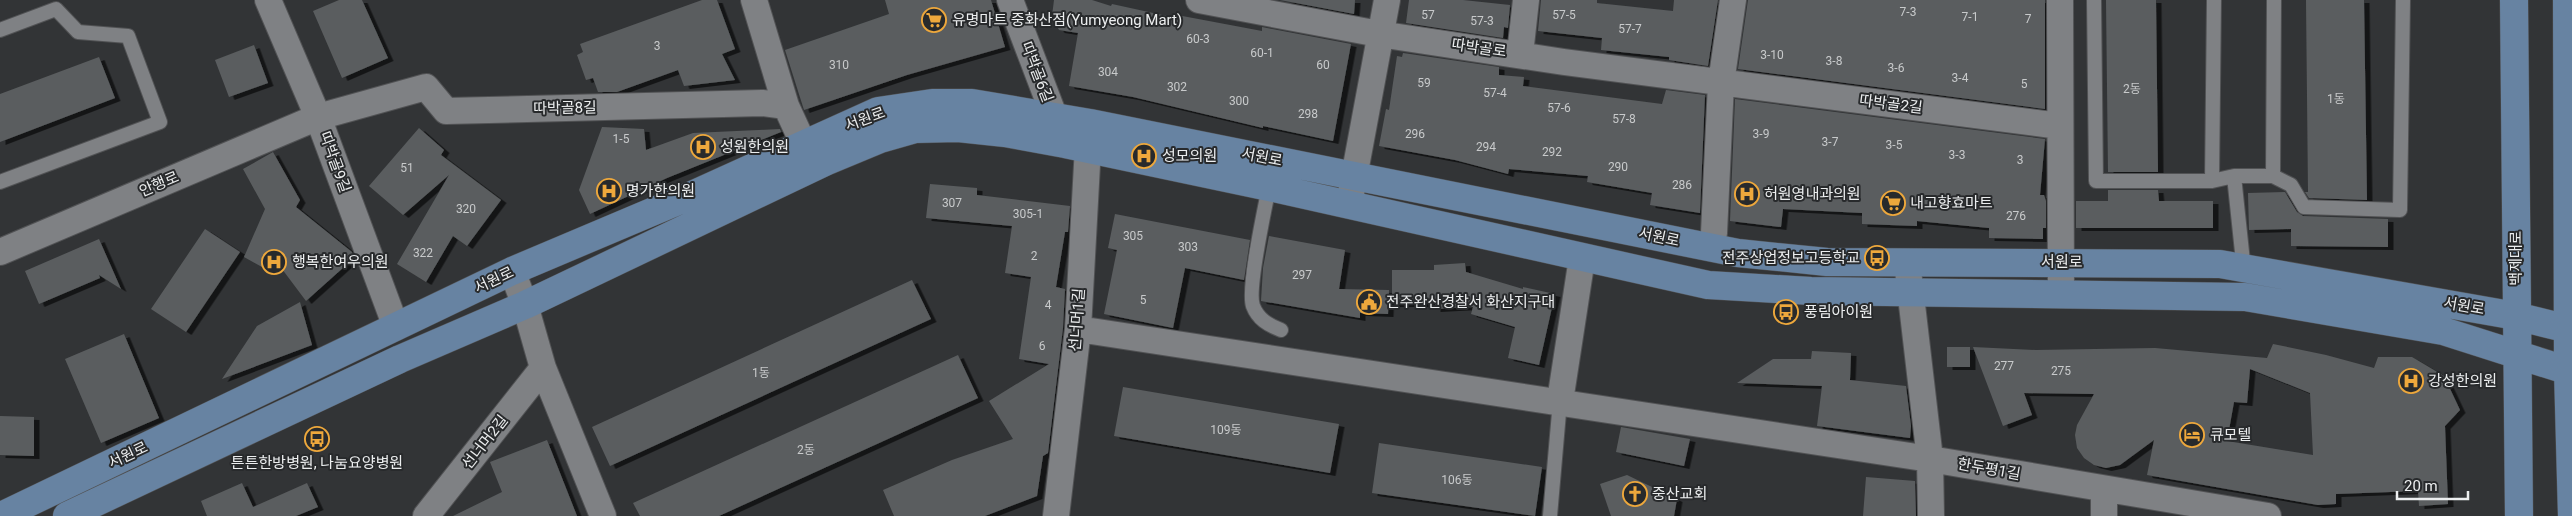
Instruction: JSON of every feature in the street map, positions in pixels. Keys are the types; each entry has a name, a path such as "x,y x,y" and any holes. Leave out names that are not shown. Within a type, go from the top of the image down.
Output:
{"street":[{"name":"따박골9길","path":"268,0 318,117 396,327"},
{"path":"754,0 786,106 803,143"},
{"name":"따박골6길","path":"1010,0 1055,117"},
{"name":"따박골로","path":"1199,0 1239,4 1379,34 1722,83"},
{"path":"1349,204 1379,34 1387,0"},
{"path":"1520,54 1526,0"},
{"path":"1714,233 1722,83 1733,0"},
{"path":"2060,0 2062,294"},
{"name":"백제대로","path":"2514,0 2519,516"},
{"path":"2568,0 2572,516"},
{"name":"따박골2길","path":"1722,83 2060,126"},
{"name":"따박골8길","path":"318,117 426,87 446,111 762,103 786,106"},
{"name":"서원로","path":"1,516 512,271 692,195 803,143 878,111 932,103 972,103 1055,117 1081,139 1269,186 1708,285 1811,291 2245,297 2443,331 2570,372"},
{"name":"안행로","path":"0,252 318,117"},
{"name":"서원로","path":"67,516 400,358 525,305 827,161 880,139 915,129 958,128 1081,139 1354,175 1738,253 1827,262 2061,261 2220,264 2516,316 2570,330"},
{"name":"선너머1길","path":"1056,516 1078,330 1081,139"},
{"path":"1560,401 1582,258"},
{"path":"1907,262 1930,459 1931,516"},
{"path":"512,271 525,305 543,368 603,516"},
{"path":"1078,330 1560,401 1930,459"},
{"name":"선너머2길","path":"426,516 543,368"},
{"name":"한두평1길","path":"1930,459 2268,516"},
{"path":"2104,489 2104,516"}],"lane":[{"path":"2094,0 2096,180 2212,181 2234,176 2273,176 2291,185 2304,207 2400,210 2403,0"},
{"path":"2212,181 2214,0"},
{"path":"2273,176 2274,0"},
{"path":"0,30 54,4 78,32 128,36 160,122 0,182"},
{"path":"2234,176 2244,267 2245,297"},
{"path":"1269,186 1254,274 1253,305 1265,324 1281,330"},
{"path":"1550,516 1560,401"}],"building":[{"path":"339,0 362,0 388,58 342,78 313,11"},
{"path":"702,0 717,0 735,49 722,54 735,80 684,86 678,70 617,92 598,92 593,78 586,80 577,55 583,52 580,44"},
{"path":"885,0 991,0 1005,47 907,75 804,110 785,50 889,14"},
{"path":"1054,0 1092,0 1111,6 1112,4 1176,18 1177,15 1262,31 1262,27 1351,44 1333,141 1263,126 1263,128 1133,97 1069,86 1078,33 1059,30 1052,16"},
{"path":"1280,0 1355,0 1354,14"},
{"path":"1409,0 1463,0 1510,5 1508,28 1504,27 1503,38 1406,23"},
{"path":"1541,0 1597,0 1597,3 1673,11 1674,0 1718,0 1708,66 1669,60 1669,57 1601,50 1602,38 1538,31"},
{"path":"1748,0 2045,0 2045,109 1738,69"},
{"path":"2106,0 2156,0 2158,172 2108,172"},
{"path":"2306,0 2364,0 2367,200 2309,198 2305,192 2308,192"},
{"path":"254,45 268,83 229,97 215,60"},
{"path":"1403,53 1499,67 1499,75 1524,77 1523,86 1662,104 1666,90 1705,95 1700,213 1650,205 1652,193 1587,182 1588,176 1509,169 1508,174 1455,160 1379,146 1386,109 1389,110 1397,56 1402,57"},
{"path":"99,57 115,98 0,142 0,94"},
{"path":"1735,99 2045,139 2040,195 2044,195 2046,201 2046,228 2043,228 2043,239 1989,238 1989,228 1917,221 1917,226 1862,224 1862,213 1783,209 1781,227 1730,221"},
{"path":"602,127 644,129 646,150 693,133 780,129 781,132 667,178 590,214 579,190"},
{"path":"419,128 444,150 441,155 501,200 467,246 453,236 426,282 397,264 449,175 403,215 369,186"},
{"path":"273,152 300,200 296,207 352,252 354,258 306,301 270,253 262,267 244,257 265,209 243,169"},
{"path":"930,184 977,188 977,195 1070,206 1068,232 1065,232 1056,287 1065,289 1063,328 1048,453 1043,456 1037,496 985,516 894,516 883,490 952,460 1013,439 989,401 1049,364 1019,359 1031,277 1005,273 1012,226 926,218"},
{"path":"2108,190 2158,190 2159,201 2213,201 2213,228 2076,228 2076,201 2108,201"},
{"path":"2285,192 2297,212 2303,216 2388,219 2388,247 2291,246 2291,229 2249,230 2248,193"},
{"path":"1115,214 1250,240 1244,280 1185,268 1173,328 1104,314 1117,250 1108,248"},
{"path":"205,229 240,252 186,332 151,309"},
{"path":"1269,236 1345,250 1339,289 1389,290 1388,314 1360,313 1360,318 1261,301 1263,268"},
{"path":"99,239 121,289 99,275 100,278 39,304 25,271"},
{"path":"1465,263 1466,272 1523,289 1523,287 1555,294 1539,365 1508,358 1515,327 1471,314 1473,307 1435,309 1435,304 1392,304 1392,270 1434,270 1434,265"},
{"path":"912,280 931,319 610,466 592,427"},
{"path":"300,302 312,345 222,379 257,326"},
{"path":"124,334 159,418 101,443 65,359"},
{"path":"2273,344 2326,355 2374,368 2378,357 2412,357 2444,376 2460,410 2445,426 2448,504 2419,506 2418,491 2336,494 2336,504 2318,505 2147,475 2154,440 2120,465 2106,468 2094,465 2084,458 2077,448 2075,435 2077,425 2094,394 2024,393 2032,415 2003,426 1973,347 2036,350 2155,348 2267,358","holes":["2250,369 2310,393 2313,455 2227,441 2234,402 2247,403"]},
{"path":"1947,347 1970,347 1970,367 1947,367"},
{"path":"1812,351 1851,353 1850,380 1906,386 1911,426 1910,438 1817,426 1822,386 1737,383 1773,359 1811,359"},
{"path":"958,355 978,398 719,516 640,516 633,503"},
{"path":"1123,387 1339,424 1330,473 1114,436"},
{"path":"0,416 34,417 34,456 0,455"},
{"path":"1621,427 1690,439 1684,466 1616,452"},
{"path":"547,440 577,516 453,516 502,492 490,462"},
{"path":"1379,443 1542,467 1535,516 1372,493"},
{"name":"중산교회","path":"1627,475 1677,499 1674,516 1611,516 1600,484"},
{"path":"1866,477 1915,481 1916,516 1863,516"},
{"path":"242,483 253,507 307,483 318,507 296,516 207,516 201,501"}],"place":[{"name":"유명마트 중화산점(Yumyeong Mart)","path":"934,20"},
{"name":"성원한의원","path":"703,147"},
{"name":"성모의원","path":"1144,156"},
{"name":"명가한의원","path":"609,191"},
{"name":"허원영내과의원","path":"1747,194"},
{"name":"내고향효마트","path":"1893,203"},
{"name":"전주상업정보고등학교","path":"1877,258"},
{"name":"행복한여우의원","path":"274,262"},
{"name":"전주완산경찰서 화산지구대","path":"1369,302"},
{"name":"풍림아이원","path":"1786,312"},
{"name":"강성한의원","path":"2411,381"},
{"name":"큐모텔","path":"2192,435"},
{"name":"튼튼한방병원, 나눔요양병원","path":"317,439"},
{"name":"중산교회","path":"1635,494"}]}
